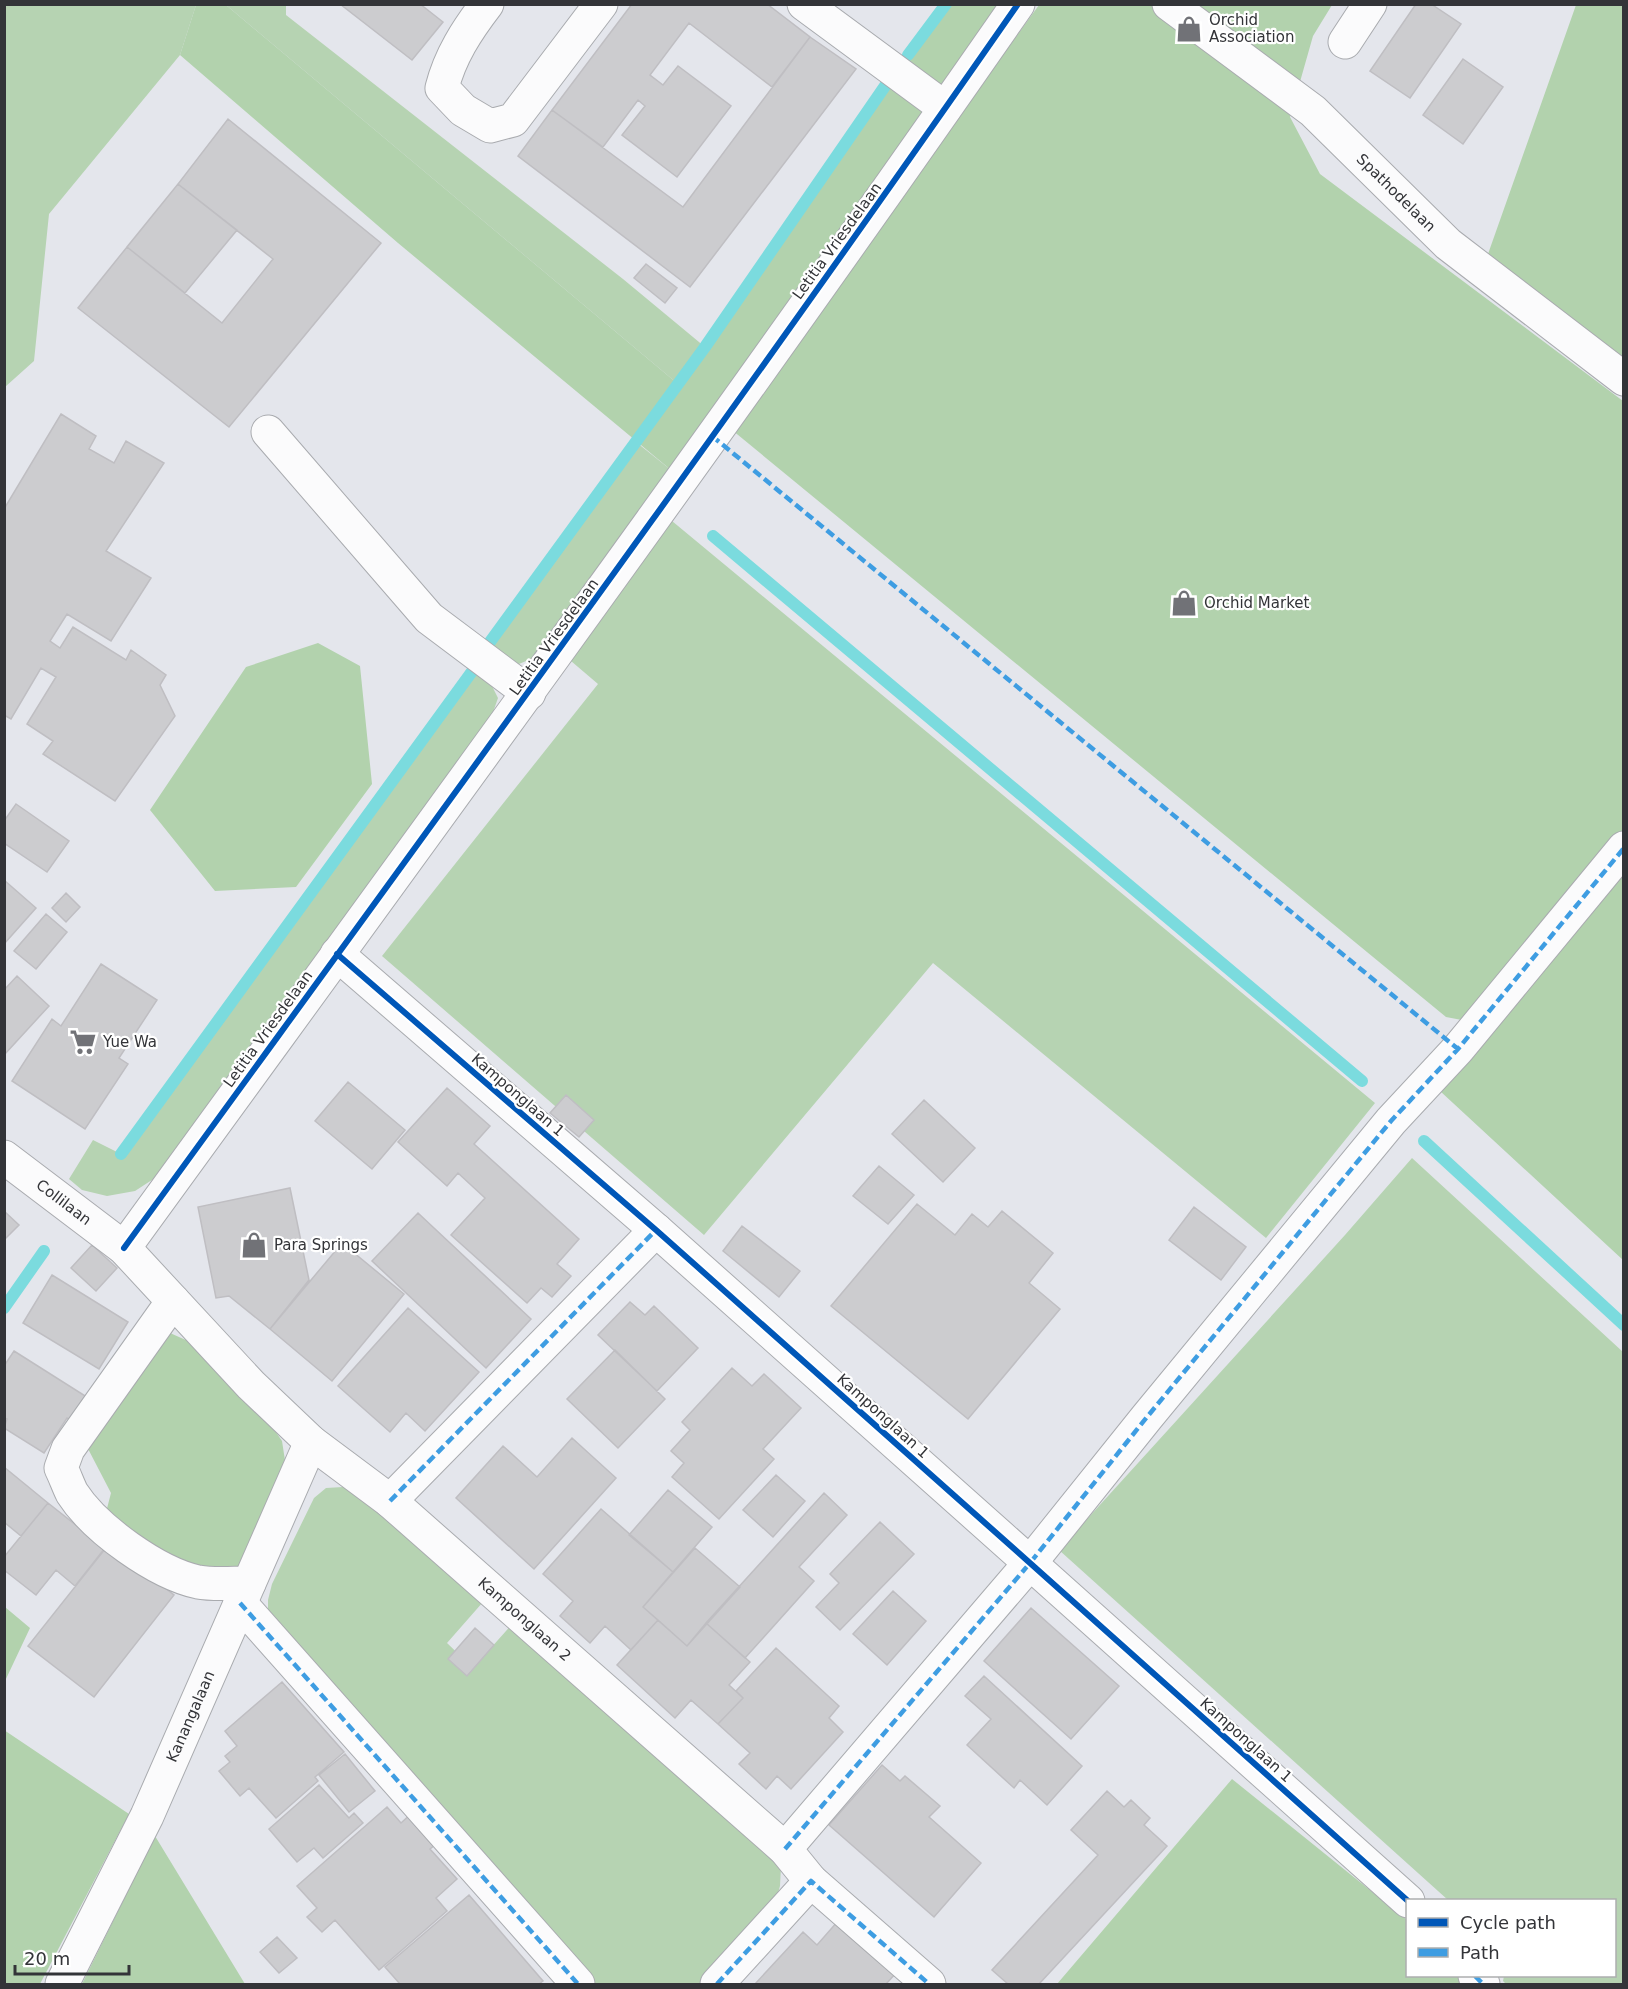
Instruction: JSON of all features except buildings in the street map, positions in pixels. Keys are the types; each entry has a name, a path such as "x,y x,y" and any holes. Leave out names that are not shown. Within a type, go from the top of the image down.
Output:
{"street":[{"path":"487,4 468,29 448,66 442,88 463,110 490,126 513,120 601,4"},
{"path":"804,4 945,108"},
{"name":"Letitia Vriesdelaan","path":"124,1248 529,693 1018,4"},
{"name":"Spathodelaan","path":"1169,4 1313,111 1448,244 1623,379"},
{"path":"1345,42 1370,4"},
{"path":"268,432 429,618 529,693"},
{"path":"785,1850 1030,1563 1391,1120 1458,1049 1623,848"},
{"name":"Kamponglaan 1","path":"337,954 656,1230 1406,1900"},
{"name":"Collilaan","path":"4,1157 124,1248"},
{"path":"390,1501 656,1230"},
{"name":"Kamponglaan 2","path":"124,1248 251,1385 310,1443 390,1501 785,1850 811,1881 929,1984"},
{"path":"173,1301 68,1449 61,1468 73,1493 94,1520 134,1552 170,1573 245,1593 578,1984"},
{"name":"Kanangalaan","path":"62,1984 147,1816 310,1443"},
{"path":"717,1984 811,1881"}],"green space":[{"path":"5,5 196,5 180,55 49,214 34,361 5,387"},
{"path":"196,5 226,5 678,384 948,5 998,5 671,470 398,243 180,55"},
{"path":"226,5 286,5 286,15 623,279 705,347 678,384"},
{"path":"1039,5 1332,5 1313,36 1290,117 1320,174 1623,401 1623,830 1467,1021 1446,1017 732,430"},
{"path":"1576,5 1623,5 1623,359 1488,254"},
{"path":"636,442 671,470 531,659 514,666 487,646"},
{"path":"672,521 1375,1103 1266,1238 933,963 704,1235 382,956 598,684 571,661"},
{"path":"318,643 360,666 372,784 296,887 215,891 150,810 246,667"},
{"path":"476,666 490,682 498,698 491,718 158,1176 135,1191 107,1196 82,1190 69,1179 93,1140 121,1154"},
{"path":"1623,866 1623,1260 1440,1091"},
{"path":"1412,1158 1623,1352 1623,1984 1506,1984 1503,1981 1504,1977 1616,1977 1616,1899 1447,1899 1059,1550"},
{"path":"170,1333 188,1341 269,1422 282,1441 286,1467 238,1569 204,1577 104,1520 111,1493 85,1443"},
{"path":"343,1487 367,1498 483,1602 447,1643 473,1668 513,1623 781,1866 780,1886 775,1904 701,1984 592,1984 268,1614 268,1600 272,1584 314,1498 326,1488"},
{"path":"5,1607 30,1628 5,1681"},
{"path":"4,1730 129,1814 40,1984 5,1984"},
{"path":"1232,1779 1406,1919 1406,1977 1464,1977 1471,1984 1057,1984"},
{"path":"155,1836 245,1984 82,1984"}],"waterway":[{"path":"908,55 946,4"},
{"path":"487,646 705,347 885,86"},
{"path":"713,536 1362,1081"},
{"path":"121,1154 476,666"},
{"path":"1424,1141 1624,1325"},
{"path":"4,1308 44,1251"}],"marked path":[{"path":"712,436 1458,1049"},
{"path":"785,1849 1030,1563 1391,1121 1458,1049 1624,848"},
{"path":"390,1501 656,1230"},
{"path":"240,1603 578,1984"},
{"path":"717,1984 811,1881 929,1984"},
{"path":"1476,1977 1483,1984"}],"cycle path":[{"path":"124,1248 686,473 1018,4"},
{"path":"337,954 656,1230 1406,1899"}],"place":[{"name":"Orchid Association","path":"1189,29"},
{"name":"Orchid Market","path":"1184,603"},
{"name":"Yue Wa","path":"83,1042"},
{"name":"Para Springs","path":"254,1245"}]}
